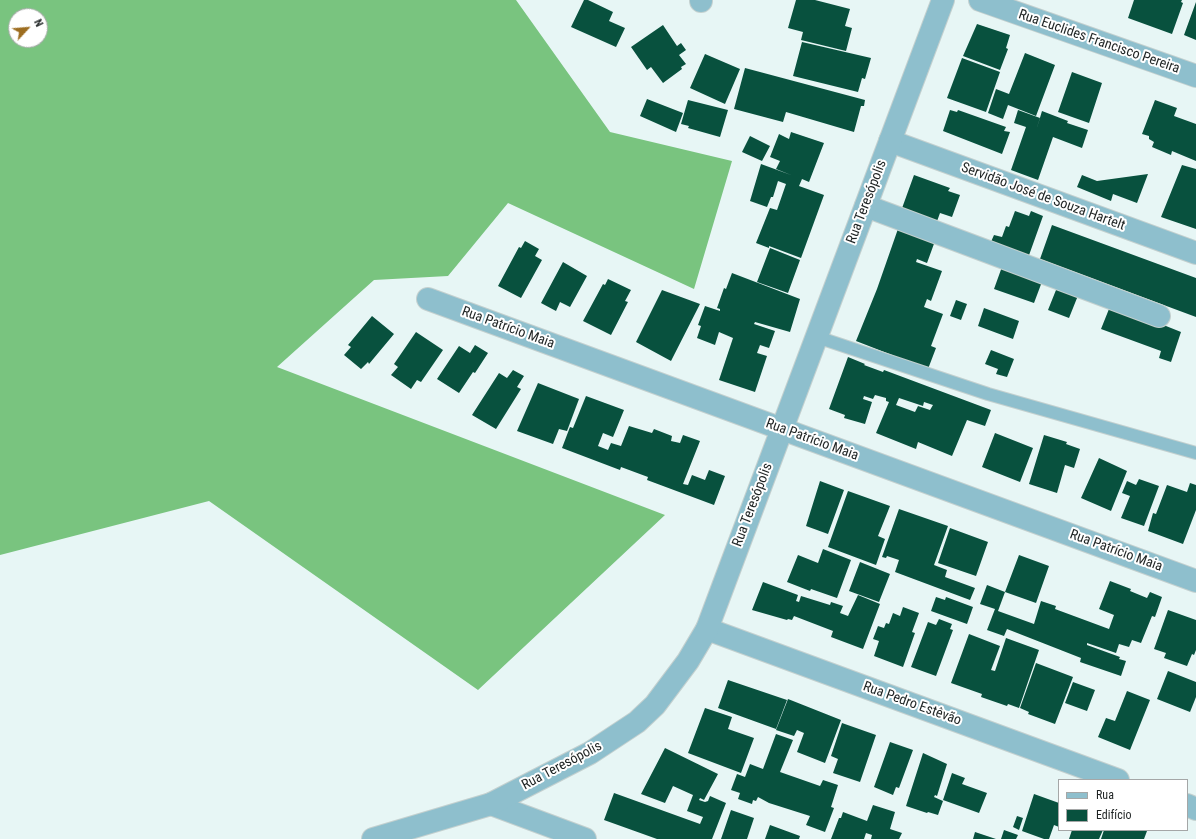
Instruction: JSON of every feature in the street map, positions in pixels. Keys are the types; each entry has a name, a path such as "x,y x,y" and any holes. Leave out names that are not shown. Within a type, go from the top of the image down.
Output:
{"street":[{"name":"Rua Teresópolis","path":"373,839 491,804 590,753 637,722 655,705 688,661 707,629 943,0"},
{"name":"Rua Euclides Francisco Pereira","path":"980,0 1196,76"},
{"name":"Servidão José de Souza Hartelt","path":"890,141 1196,253"},
{"path":"866,206 1159,316"},
{"name":"Rua Patrício Maia","path":"428,299 1196,581"},
{"name":"Rua Pedro Estêvão","path":"707,629 1115,779"},
{"path":"491,804 585,839"}],"lane":[{"path":"816,337 974,389 1196,453"}],"green space":[{"path":"0,0 516,0 610,132 732,161 694,289 508,203 448,276 374,280 277,367 665,515 478,690 209,501 0,555"}],"building":[{"path":"584,0 588,0 613,12 609,21 625,28 616,47 571,27"},
{"path":"796,0 815,0 850,9 845,26 852,28 846,51 801,40 803,32 788,28"},
{"path":"1134,0 1182,0 1181,2 1183,3 1172,34 1128,18"},
{"path":"1196,2 1196,40 1184,35"},
{"path":"977,24 1010,35 1006,48 1008,49 1000,70 963,56"},
{"path":"663,25 677,46 681,43 686,50 679,55 686,64 681,67 682,69 663,83 651,67 647,70 631,47"},
{"path":"802,42 871,58 865,79 862,78 858,92 793,76"},
{"path":"1025,53 1055,65 1036,116 1008,105 1003,119 988,113 996,89 1009,94"},
{"path":"705,54 740,69 725,104 690,88"},
{"path":"962,58 1000,72 986,112 947,98"},
{"path":"745,68 865,100 864,106 861,106 854,132 786,112 783,122 734,109"},
{"path":"1072,72 1102,83 1089,123 1058,112"},
{"path":"647,99 683,113 676,132 640,116"},
{"path":"688,100 728,110 720,137 688,128 689,126 681,124"},
{"path":"1155,100 1177,108 1174,116 1196,124 1196,161 1172,151 1171,155 1152,147 1154,142 1149,139 1149,136 1142,134"},
{"path":"950,110 957,112 958,110 1006,127 1004,131 1010,132 1002,154 943,131"},
{"path":"1018,110 1040,118 1042,111 1068,121 1067,123 1088,130 1082,148 1053,137 1038,180 1011,170 1026,127 1014,123"},
{"path":"791,132 824,143 809,182 802,179 799,186 824,195 801,258 769,246 769,248 756,243 770,208 777,210 786,184 778,181 773,197 771,197 767,207 750,201 761,164 791,175 776,169 780,161 770,157 779,134 789,139"},
{"path":"750,136 770,146 762,161 742,152"},
{"path":"1182,165 1196,169 1196,229 1161,217"},
{"path":"1148,174 1137,203 1113,194 1111,201 1077,187 1082,175 1097,181"},
{"path":"914,175 950,188 948,191 960,195 952,217 940,213 936,224 901,211"},
{"path":"1015,211 1029,216 1031,211 1043,216 1028,258 990,244 994,235 1002,237 1006,226 1009,227"},
{"path":"1052,225 1196,278 1196,317 1040,259"},
{"path":"899,226 935,241 927,263 917,259 916,262 942,271 931,301 927,299 924,307 943,314 931,346 936,348 928,369 856,341 877,289"},
{"path":"525,241 539,249 535,256 542,260 521,298 498,286 519,247 521,248"},
{"path":"770,248 800,260 788,293 757,282"},
{"path":"563,262 587,276 570,307 560,302 556,311 541,303"},
{"path":"1003,264 1043,279 1034,303 994,289"},
{"path":"732,273 800,299 790,332 755,322 754,324 775,331 769,348 760,345 757,353 767,356 755,392 719,380 733,338 719,332 715,345 697,338 701,326 698,325 705,306 720,311 720,309 717,308 724,288 726,289"},
{"path":"608,279 631,290 625,301 628,302 611,335 583,321 603,284 605,285"},
{"path":"1058,285 1079,293 1069,318 1048,310"},
{"path":"662,290 700,304 671,361 636,342"},
{"path":"956,300 967,304 961,320 950,316"},
{"path":"1111,304 1181,332 1171,362 1159,358 1161,351 1101,329"},
{"path":"984,308 1019,321 1013,339 978,326"},
{"path":"372,316 394,334 369,364 368,362 361,369 344,355 351,347 348,345"},
{"path":"416,332 443,350 421,382 417,380 411,389 391,375 398,367 394,364"},
{"path":"475,345 488,353 475,373 473,372 459,393 437,379 459,346 470,353"},
{"path":"991,350 1014,359 1007,377 996,374 998,369 985,364"},
{"path":"848,357 865,364 864,365 883,372 884,370 991,410 985,426 967,420 952,456 918,442 916,449 876,433 889,402 886,401 886,398 875,395 873,399 864,396 863,399 872,402 865,424 844,418 845,415 829,409","holes":["899,398 923,406 924,402 933,405 930,410 918,406 915,412 896,405"]},
{"path":"513,370 524,376 517,387 521,389 496,429 472,415 499,373 507,378"},
{"path":"538,383 579,399 567,431 559,429 553,444 517,431"},
{"path":"586,396 624,410 613,437 603,433 598,446 608,450 611,443 621,446 629,426 652,433 654,429 672,436 671,441 680,443 683,435 700,441 683,484 688,485 692,475 705,480 709,470 725,476 714,505 647,480 648,477 621,467 620,470 562,448 570,427 573,428"},
{"path":"995,433 1033,448 1020,482 982,467"},
{"path":"1044,435 1067,442 1066,444 1080,449 1074,468 1065,465 1057,493 1029,484"},
{"path":"1099,458 1127,471 1111,511 1081,498"},
{"path":"1139,479 1159,486 1144,526 1121,518 1130,496 1122,493 1127,481 1136,485"},
{"path":"820,481 844,490 828,534 806,526"},
{"path":"1190,483 1196,485 1196,510 1183,544 1148,531 1153,513 1156,514 1167,485 1187,492"},
{"path":"848,491 890,506 878,536 885,539 876,565 828,547"},
{"path":"899,509 948,526 934,565 947,570 945,577 975,588 970,600 895,572 899,560 887,556 886,558 882,557"},
{"path":"950,528 988,542 976,576 938,563"},
{"path":"823,549 851,560 837,598 811,589 810,591 787,582 798,555 818,563"},
{"path":"1019,555 1049,566 1036,603 1005,592"},
{"path":"860,562 890,574 879,602 849,591"},
{"path":"1110,581 1131,589 1130,591 1147,598 1150,592 1162,597 1155,617 1152,616 1141,643 1132,640 1129,647 1119,644 1116,653 1087,643 1087,645 1120,657 1119,659 1126,661 1121,676 1080,662 1081,658 1007,629 1004,636 987,630 995,609 980,604 987,585 1005,592 998,611 1034,624 1041,601 1056,606 1055,609 1109,629 1114,615 1099,609"},
{"path":"763,582 798,595 796,601 799,602 801,596 830,605 831,602 843,606 840,613 848,616 858,595 880,604 863,649 831,637 833,631 794,616 792,620 787,620 752,610"},
{"path":"936,597 945,600 946,597 973,607 967,624 931,611"},
{"path":"903,607 919,613 912,632 915,633 903,667 874,656 879,641 873,639 878,626 884,628 886,623 889,624 893,613 900,616"},
{"path":"1168,610 1196,620 1196,650 1194,655 1192,654 1187,666 1164,658 1166,653 1154,649"},
{"path":"939,619 952,624 950,629 953,630 936,676 911,667 928,622 936,625"},
{"path":"969,634 1000,646 991,670 995,671 1006,638 1039,650 1019,708 1008,704 1007,706 981,697 982,694 951,683"},
{"path":"1036,663 1073,677 1055,724 1028,714 1029,712 1020,708"},
{"path":"1168,671 1196,682 1196,697 1190,712 1157,699"},
{"path":"728,680 787,700 776,729 718,708"},
{"path":"1073,682 1095,690 1087,711 1065,703"},
{"path":"1127,691 1150,700 1130,750 1098,737 1106,718 1115,721"},
{"path":"788,699 841,720 825,763 797,752 804,733 797,730 794,736 776,730"},
{"path":"705,708 732,717 728,729 754,738 741,773 688,753"},
{"path":"842,723 876,735 860,782 833,773 838,759 831,756"},
{"path":"776,734 793,740 780,772 820,786 823,780 838,785 831,807 834,808 825,832 806,825 810,816 769,803 758,797 756,801 753,800 752,804 738,799 740,793 731,790 737,774 745,777 750,764 763,769"},
{"path":"890,742 913,750 899,788 896,787 893,795 874,787"},
{"path":"665,748 718,774 704,800 700,798 699,800 705,802 708,801 710,796 726,803 712,839 657,839 604,820 614,793 700,824 703,817 687,811 693,795 673,786 665,803 641,794"},
{"path":"923,753 947,764 937,796 935,795 934,797 943,801 938,815 906,806"},
{"path":"952,773 965,778 962,784 987,793 979,813 943,800"},
{"path":"1034,794 1058,803 1058,827 1054,825 1049,839 1044,839 1022,831"},
{"path":"873,805 895,812 890,829 902,833 899,839 871,839 872,835 866,833 864,839 831,839 839,818 841,818 843,812 867,821"},
{"path":"731,810 754,818 747,839 721,839"},
{"path":"1017,816 1023,818 1019,830 1013,827"},
{"path":"770,825 800,836 799,839 765,839"},
{"path":"1004,830 1018,835 1016,839 1001,839"},
{"path":"1072,831 1103,831 1099,839 1069,839"},
{"path":"1104,831 1147,831 1144,839 1101,839"},
{"path":"975,832 996,839 973,839"}]}
